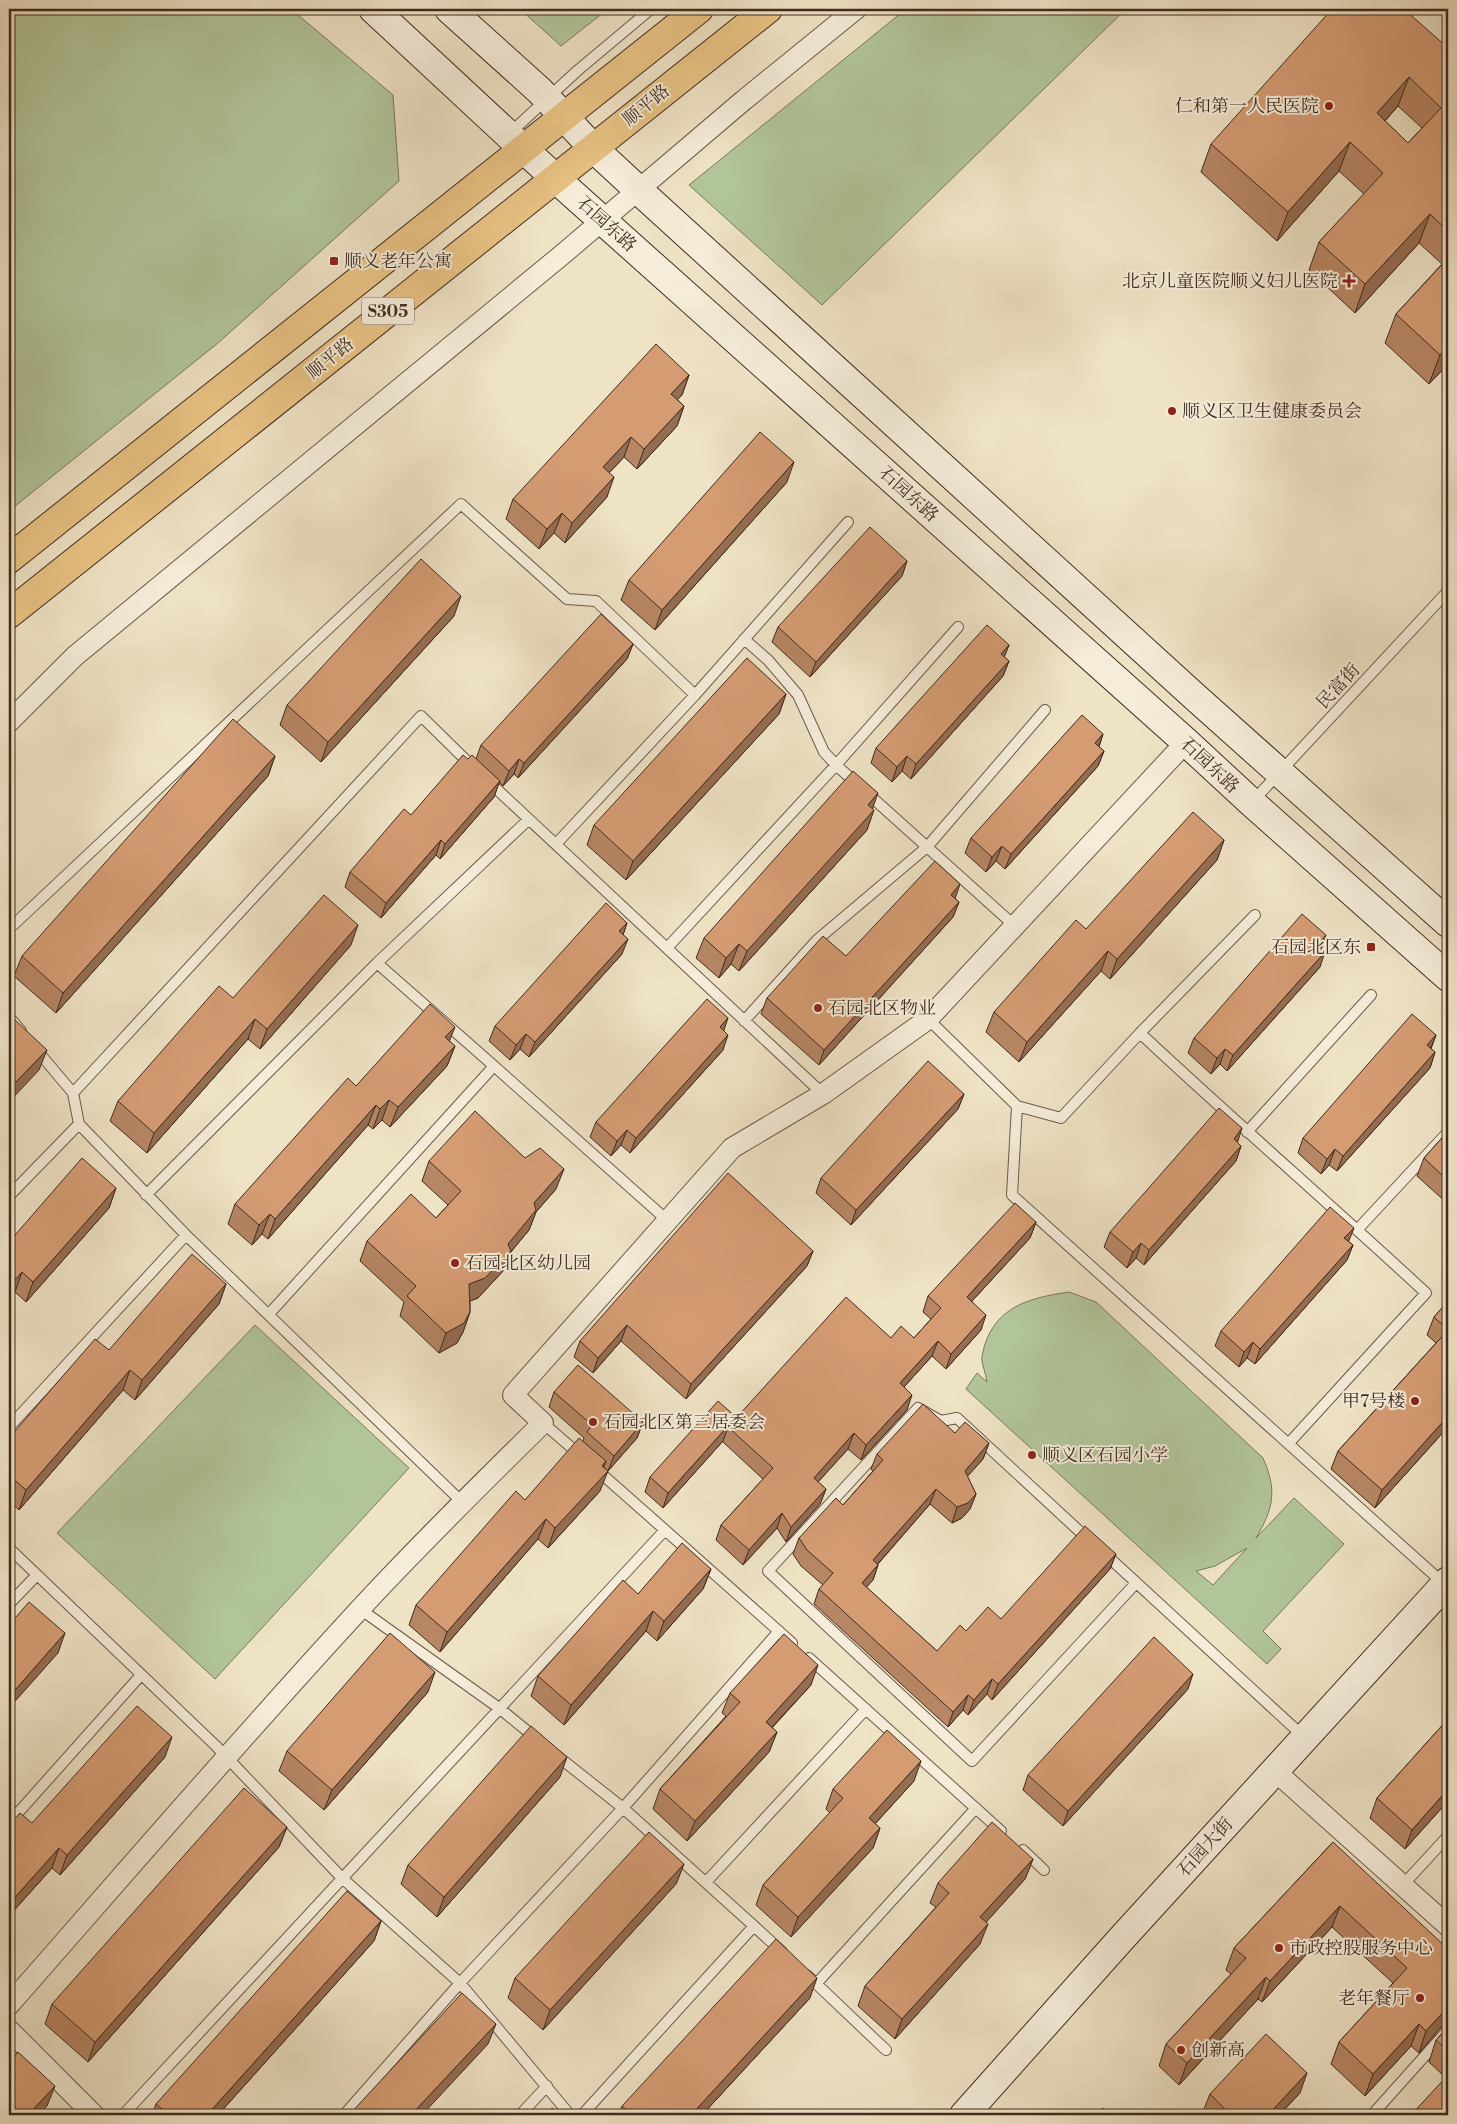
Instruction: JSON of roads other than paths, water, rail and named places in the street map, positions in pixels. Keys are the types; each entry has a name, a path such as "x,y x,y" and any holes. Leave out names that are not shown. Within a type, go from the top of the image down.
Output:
{"main road":[{"name":"石园东路","path":"372,9 556,179 1448,977"},
{"path":"449,9 556,108 594,148 639,190 1279,774 1448,923"},
{"name":"S305","path":"9,559 556,108 700,9"},
{"name":"顺平路","path":"9,614 768,9"},
{"name":"石园大街","path":"964,2115 1446,1583"}],"street":[{"path":"9,722 75,656 856,9"},
{"path":"9,2005 226,1757 360,1609 462,1502 543,1423 514,1396 732,1148 824,1094 928,1019 1016,927 1186,742"},
{"path":"1275,1771 1448,1926"},
{"path":"9,2030 94,2115"}],"lane":[{"path":"556,108 577,70 652,9"},
{"path":"9,929 461,504 566,599 596,601 695,695"},
{"path":"556,844 695,695 848,522"},
{"name":"民富街","path":"1252,803 1448,591"},
{"path":"667,948 836,765 958,627"},
{"path":"744,639 768,660 798,695 824,752 836,765 1016,927"},
{"path":"744,1020 817,940 927,847 1045,710"},
{"path":"73,1093 421,716 528,820 824,1094"},
{"path":"146,1195 377,964 528,820"},
{"path":"928,1019 1018,1106 1061,1118 1140,1033 1255,916"},
{"path":"377,964 668,1221"},
{"path":"1247,1132 1371,995"},
{"path":"9,1017 73,1093 79,1124 186,1235 462,1502"},
{"path":"1140,1033 1426,1293 1289,1443"},
{"path":"269,1314 494,1066"},
{"path":"1018,1106 1012,1195 1446,1583"},
{"path":"9,1196 79,1124"},
{"path":"1358,1230 1448,1132"},
{"path":"9,1427 186,1235"},
{"path":"1136,1583 972,1761 768,1571 918,1408 941,1421 957,1418 1305,1738"},
{"path":"543,1423 779,1631 1044,1870"},
{"path":"123,2115 665,1530"},
{"path":"9,1548 226,1757 342,1878 460,1983 570,2115"},
{"path":"9,1604 37,1575"},
{"path":"360,1609 499,1708 623,1808 707,1881 788,1958"},
{"path":"344,2115 460,1983 623,1808 779,1631"},
{"path":"9,1823 141,1675"},
{"path":"707,1881 866,1709"},
{"path":"816,1984 976,1808"},
{"path":"1403,1885 1448,1836"},
{"path":"582,2115 754,1926"},
{"path":"802,1971 886,2050"},
{"path":"1372,2115 1448,2030"},
{"path":"520,2115 547,2086"}],"place":[{"name":"仁和第一人民医院","path":"1329,106"},
{"name":"顺义老年公寓","path":"334,261"},
{"name":"北京儿童医院顺义妇儿医院","path":"1349,281"},
{"name":"顺义区卫生健康委员会","path":"1172,411"},
{"name":"石园北区东","path":"1371,947"},
{"name":"石园北区物业","path":"818,1008"},
{"name":"石园北区幼儿园","path":"455,1263"},
{"name":"甲7号楼","path":"1415,1401"},
{"name":"石园北区第三居委会","path":"593,1422"},
{"name":"顺义区石园小学","path":"1032,1455"},
{"name":"市政控股服务中心","path":"1279,1948"},
{"name":"老年餐厅","path":"1420,1998"},
{"name":"创新高","path":"1181,2050"}]}
